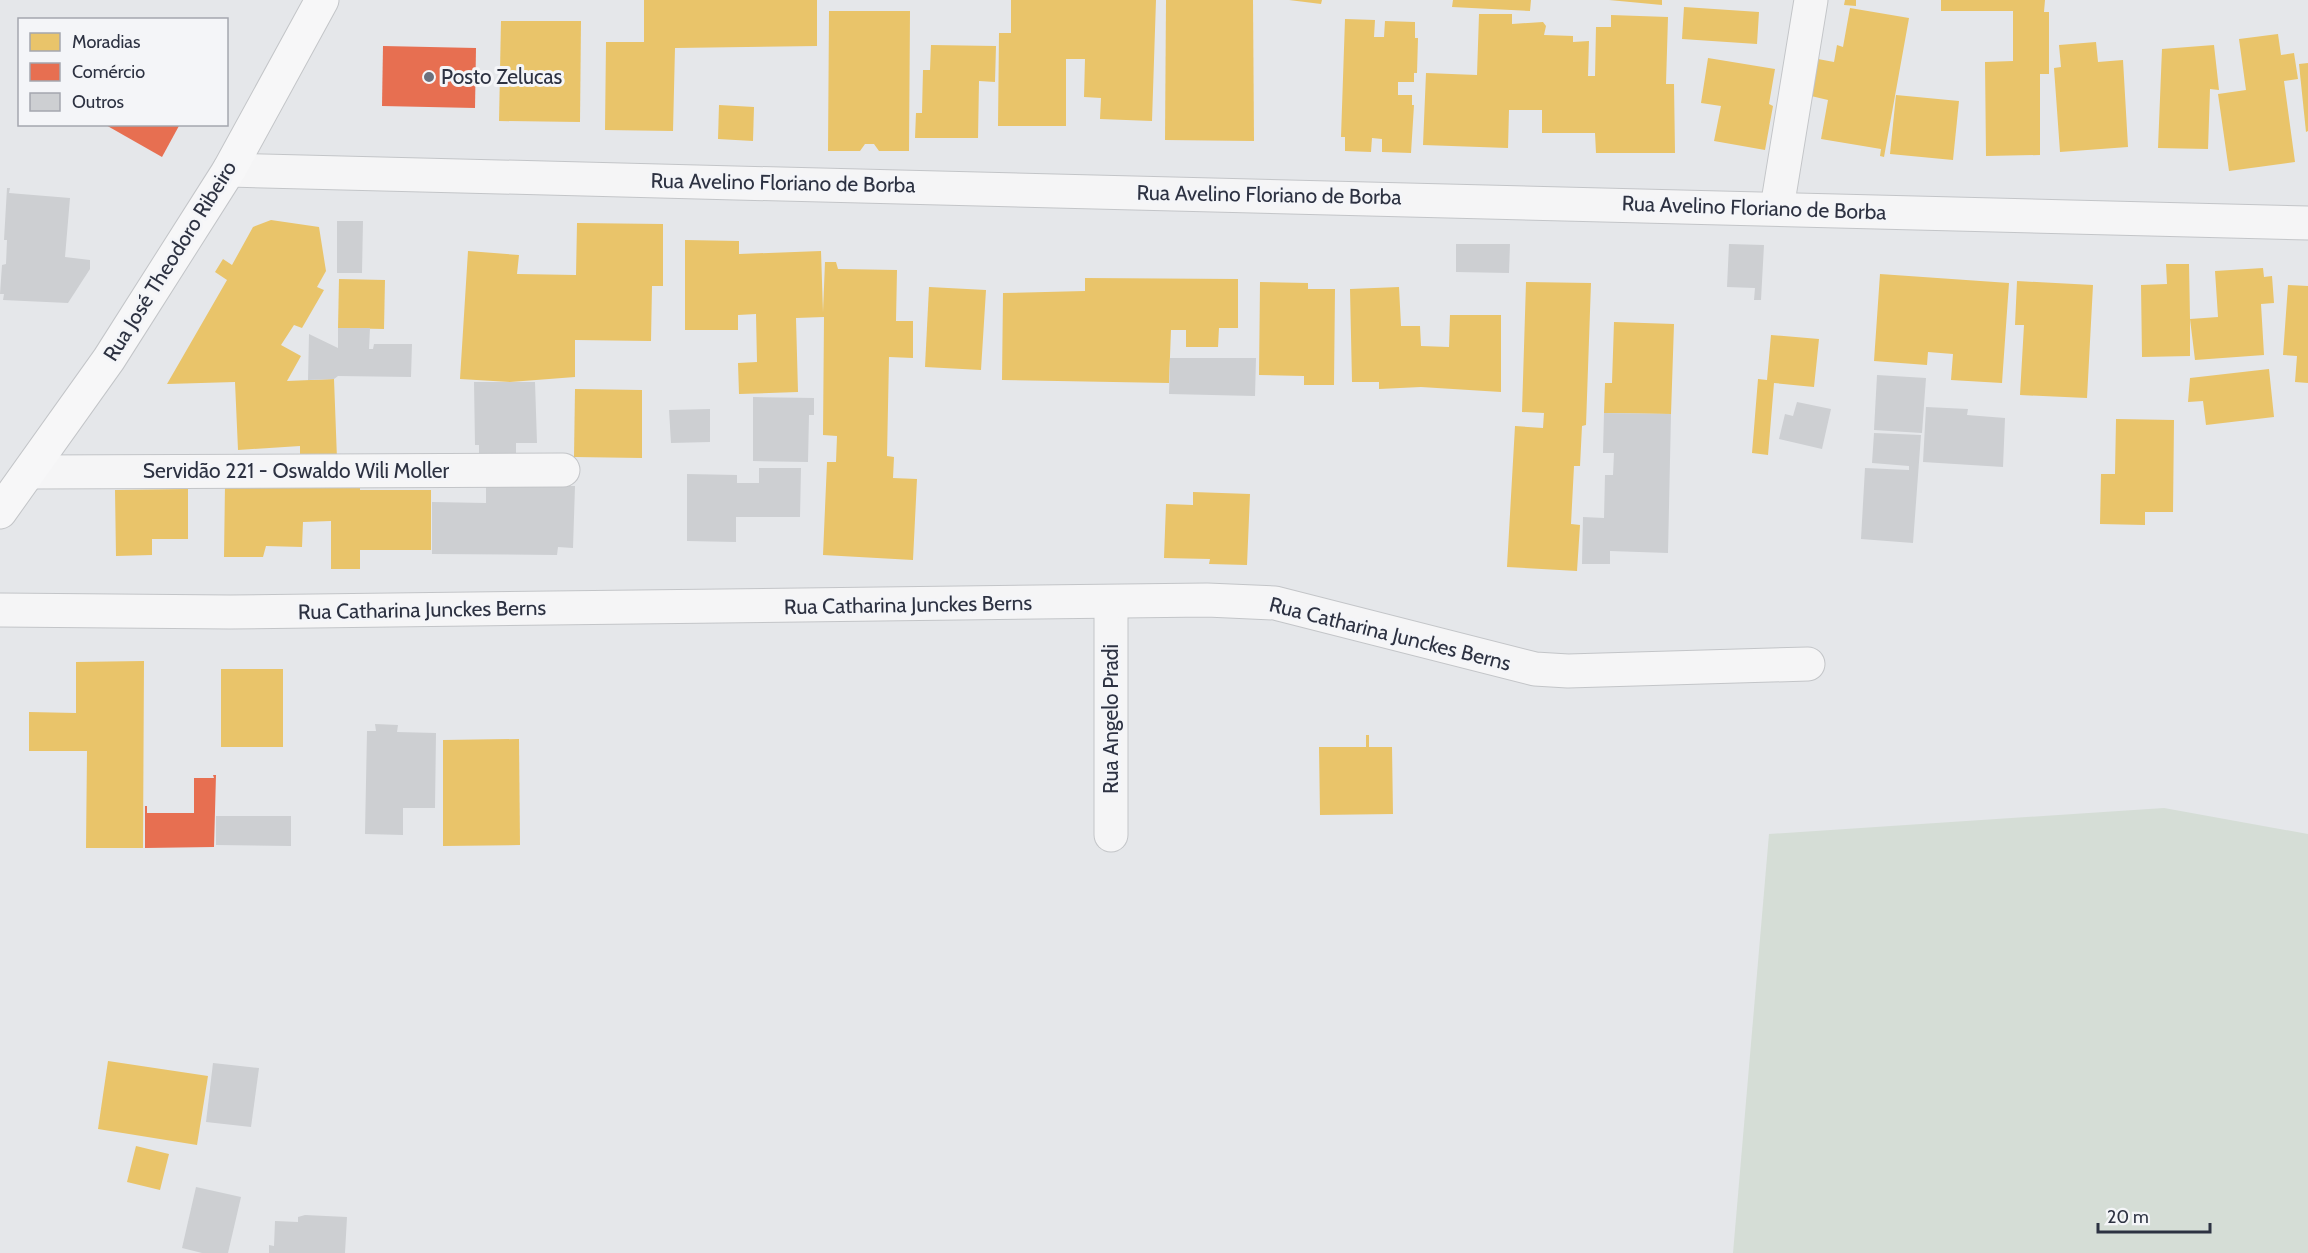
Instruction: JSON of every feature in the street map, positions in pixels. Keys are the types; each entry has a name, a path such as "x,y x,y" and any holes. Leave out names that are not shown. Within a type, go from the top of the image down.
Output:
{"main road":[{"name":"Rua José Theodoro Ribeiro","path":"0,512 109,359 229,170 322,0"}],"street":[{"path":"1777,208 1811,0"},
{"name":"Rua Avelino Floriano de Borba","path":"229,170 2308,223"},
{"name":"Servidão 221 - Oswaldo Wili Moller","path":"30,472 563,470"},
{"name":"Rua Catharina Junckes Berns","path":"0,610 230,612 1111,603 1207,600 1275,603 1535,669 1568,671 1808,664"},
{"name":"Rua Angelo Pradi","path":"1111,603 1111,835"}],"shaded area":[{"path":"2164,808 2308,834 2308,1253 1733,1253 1769,834"}],"building: Moradias":[{"path":"644,0 817,0 817,46 675,48 673,131 605,130 606,42 644,42"},
{"path":"1011,0 1156,0 1152,121 1100,119 1101,98 1084,97 1085,59 1066,59 1066,126 998,126 999,33 1011,33"},
{"path":"1166,0 1253,0 1254,141 1165,140"},
{"path":"1289,0 1322,0 1321,4"},
{"path":"1453,0 1531,0 1530,11 1452,7"},
{"path":"1609,0 1662,0 1662,5"},
{"path":"1845,0 1856,0 1856,6 1844,5"},
{"path":"1941,0 2045,0 2044,12 2049,12 2049,74 2040,74 2040,155 1986,156 1985,62 2013,61 2013,11 1941,11"},
{"path":"1684,7 1759,12 1757,44 1682,39"},
{"path":"1850,8 1909,18 1884,157 1880,156 1881,149 1821,139 1828,100 1811,96 1818,59 1834,62 1837,45 1843,47"},
{"path":"829,11 910,11 909,151 879,151 874,144 865,144 860,151 828,151"},
{"path":"1479,14 1512,14 1512,24 1543,22 1546,26 1544,35 1573,36 1573,42 1589,41 1588,76 1595,76 1596,27 1611,27 1611,15 1668,17 1666,84 1674,84 1675,153 1596,153 1595,133 1542,133 1542,110 1509,110 1508,148 1423,145 1426,73 1477,75"},
{"path":"1345,19 1375,20 1374,37 1384,37 1385,21 1415,22 1415,38 1418,38 1417,73 1414,73 1414,82 1398,82 1398,95 1412,95 1412,105 1414,105 1411,153 1382,152 1382,139 1372,138 1371,152 1345,151 1345,137 1341,137"},
{"path":"501,21 581,21 580,122 499,121"},
{"path":"2278,34 2281,55 2294,53 2298,79 2284,81 2295,162 2229,171 2218,94 2246,90 2239,39"},
{"path":"2096,42 2098,62 2123,60 2128,147 2060,152 2054,68 2061,67 2059,45"},
{"path":"931,45 996,46 995,82 979,81 978,138 915,138 916,113 922,113 923,70 930,70"},
{"path":"2214,45 2219,90 2210,89 2208,149 2158,148 2162,49"},
{"path":"1708,58 1775,69 1769,104 1773,106 1765,150 1714,141 1721,106 1701,103"},
{"path":"2308,63 2308,131 2306,132 2299,64"},
{"path":"1896,95 1959,101 1953,160 1890,154"},
{"path":"719,105 754,107 753,141 718,139"},
{"path":"271,220 319,227 326,271 317,287 324,290 302,328 294,325 281,345 301,356 287,381 334,379 337,459 300,461 300,446 238,450 235,382 167,384 227,280 215,272 223,259 232,265 253,227"},
{"path":"577,223 663,224 663,286 652,286 651,341 575,340 575,377 510,382 460,379 468,251 519,255 517,274 576,275"},
{"path":"685,240 739,241 739,254 821,251 823,312 825,262 836,262 838,269 897,270 896,321 913,321 913,358 889,357 887,456 894,457 893,478 917,479 913,560 823,555 827,462 836,462 837,436 823,435 824,317 796,318 798,392 739,394 738,363 757,362 756,314 738,315 738,330 685,330"},
{"path":"2166,264 2189,264 2190,356 2142,357 2141,285 2167,284"},
{"path":"2263,268 2264,277 2272,276 2274,303 2261,304 2264,355 2195,360 2190,319 2218,317 2215,271"},
{"path":"1880,274 2009,283 2002,383 1951,380 1953,354 1928,352 1927,365 1874,361"},
{"path":"1085,278 1238,279 1238,328 1219,328 1218,347 1186,347 1186,330 1171,330 1169,383 1002,380 1003,293 1085,291"},
{"path":"339,279 385,280 384,329 338,328"},
{"path":"2017,281 2093,285 2087,398 2020,395 2024,325 2015,325"},
{"path":"1260,282 1308,283 1308,289 1335,289 1334,385 1304,385 1304,376 1259,375"},
{"path":"1526,282 1591,283 1586,425 1582,426 1580,466 1574,466 1571,524 1580,525 1577,571 1507,567 1515,426 1543,428 1544,413 1522,412"},
{"path":"2288,285 2308,286 2308,383 2295,382 2297,356 2283,355"},
{"path":"929,287 986,290 981,370 925,367"},
{"path":"1399,287 1401,326 1420,326 1421,346 1449,347 1450,315 1501,315 1501,392 1421,387 1379,389 1379,382 1352,382 1350,289"},
{"path":"1614,322 1674,324 1671,414 1604,413 1605,383 1612,383"},
{"path":"1771,335 1819,339 1814,387 1774,383 1768,455 1752,453 1758,379 1767,380"},
{"path":"2269,369 2274,417 2206,425 2203,401 2188,402 2190,378"},
{"path":"575,389 642,390 642,458 574,457"},
{"path":"2116,419 2174,420 2173,512 2145,512 2145,525 2100,524 2101,474 2115,474"},
{"path":"225,485 360,486 360,490 431,490 431,550 360,550 360,569 331,569 331,521 303,522 302,547 266,546 263,557 224,557"},
{"path":"188,489 188,539 152,539 152,555 116,556 115,490"},
{"path":"1193,492 1250,494 1247,565 1209,564 1210,559 1164,558 1166,504 1193,505"},
{"path":"144,661 143,848 86,848 87,751 29,751 29,712 76,713 76,662"},
{"path":"221,669 283,669 283,747 221,747"},
{"path":"1366,735 1369,735 1369,747 1392,747 1393,814 1320,815 1319,747 1366,747"},
{"path":"519,739 520,845 443,846 443,740"},
{"path":"108,1061 208,1076 197,1145 98,1129"},
{"path":"136,1146 169,1154 160,1190 127,1182"}],"building: Comércio":[{"name":"Posto Zelucas","path":"383,46 476,48 475,108 382,106"},
{"path":"108,126 179,126 162,157"},
{"path":"213,775 216,775 214,847 145,848 145,806 147,806 147,813 194,813 194,778 214,778"}],"building: Outros":[{"path":"7,188 10,188 9,193 70,198 65,257 90,260 90,269 68,303 3,300 4,294 0,294 2,265 6,264 7,240 4,240"},
{"path":"337,221 363,221 362,273 337,273"},
{"path":"1456,244 1510,244 1509,273 1456,272"},
{"path":"1729,244 1764,245 1761,300 1754,300 1755,288 1727,287"},
{"path":"338,328 370,328 369,349 373,349 374,344 412,344 411,377 338,376 334,379 308,380 309,334 338,348"},
{"path":"1170,358 1256,358 1255,396 1169,394"},
{"path":"1877,375 1926,378 1922,433 1874,430"},
{"path":"474,382 535,382 537,443 516,443 516,455 479,455 479,445 475,445"},
{"path":"753,397 814,398 814,415 809,415 808,462 753,461"},
{"path":"1797,402 1831,409 1822,449 1779,439 1785,414 1793,416"},
{"path":"1926,407 1968,409 1967,415 2005,418 2003,467 1923,462"},
{"path":"710,409 710,442 671,443 669,410"},
{"path":"1604,413 1671,414 1668,553 1610,551 1610,564 1582,564 1583,517 1604,518 1605,475 1613,475 1614,453 1603,453"},
{"path":"1874,433 1921,435 1913,543 1861,539 1865,468 1909,470 1909,466 1872,463"},
{"path":"759,468 801,468 800,517 736,517 736,542 687,541 687,474 737,475 737,483 759,483"},
{"path":"486,485 575,486 573,548 558,547 557,555 432,554 432,502 486,503"},
{"path":"375,724 398,725 397,732 436,733 435,808 403,808 403,835 365,834 367,731 376,731"},
{"path":"216,816 291,816 291,846 216,845"},
{"path":"213,1063 259,1068 251,1127 206,1122"},
{"path":"196,1187 241,1197 228,1253 202,1253 182,1248"},
{"path":"305,1215 347,1217 345,1253 269,1253 269,1245 274,1246 275,1221 298,1222 298,1217"}],"place":[{"name":"Posto Zelucas","path":"429,77"}]}
